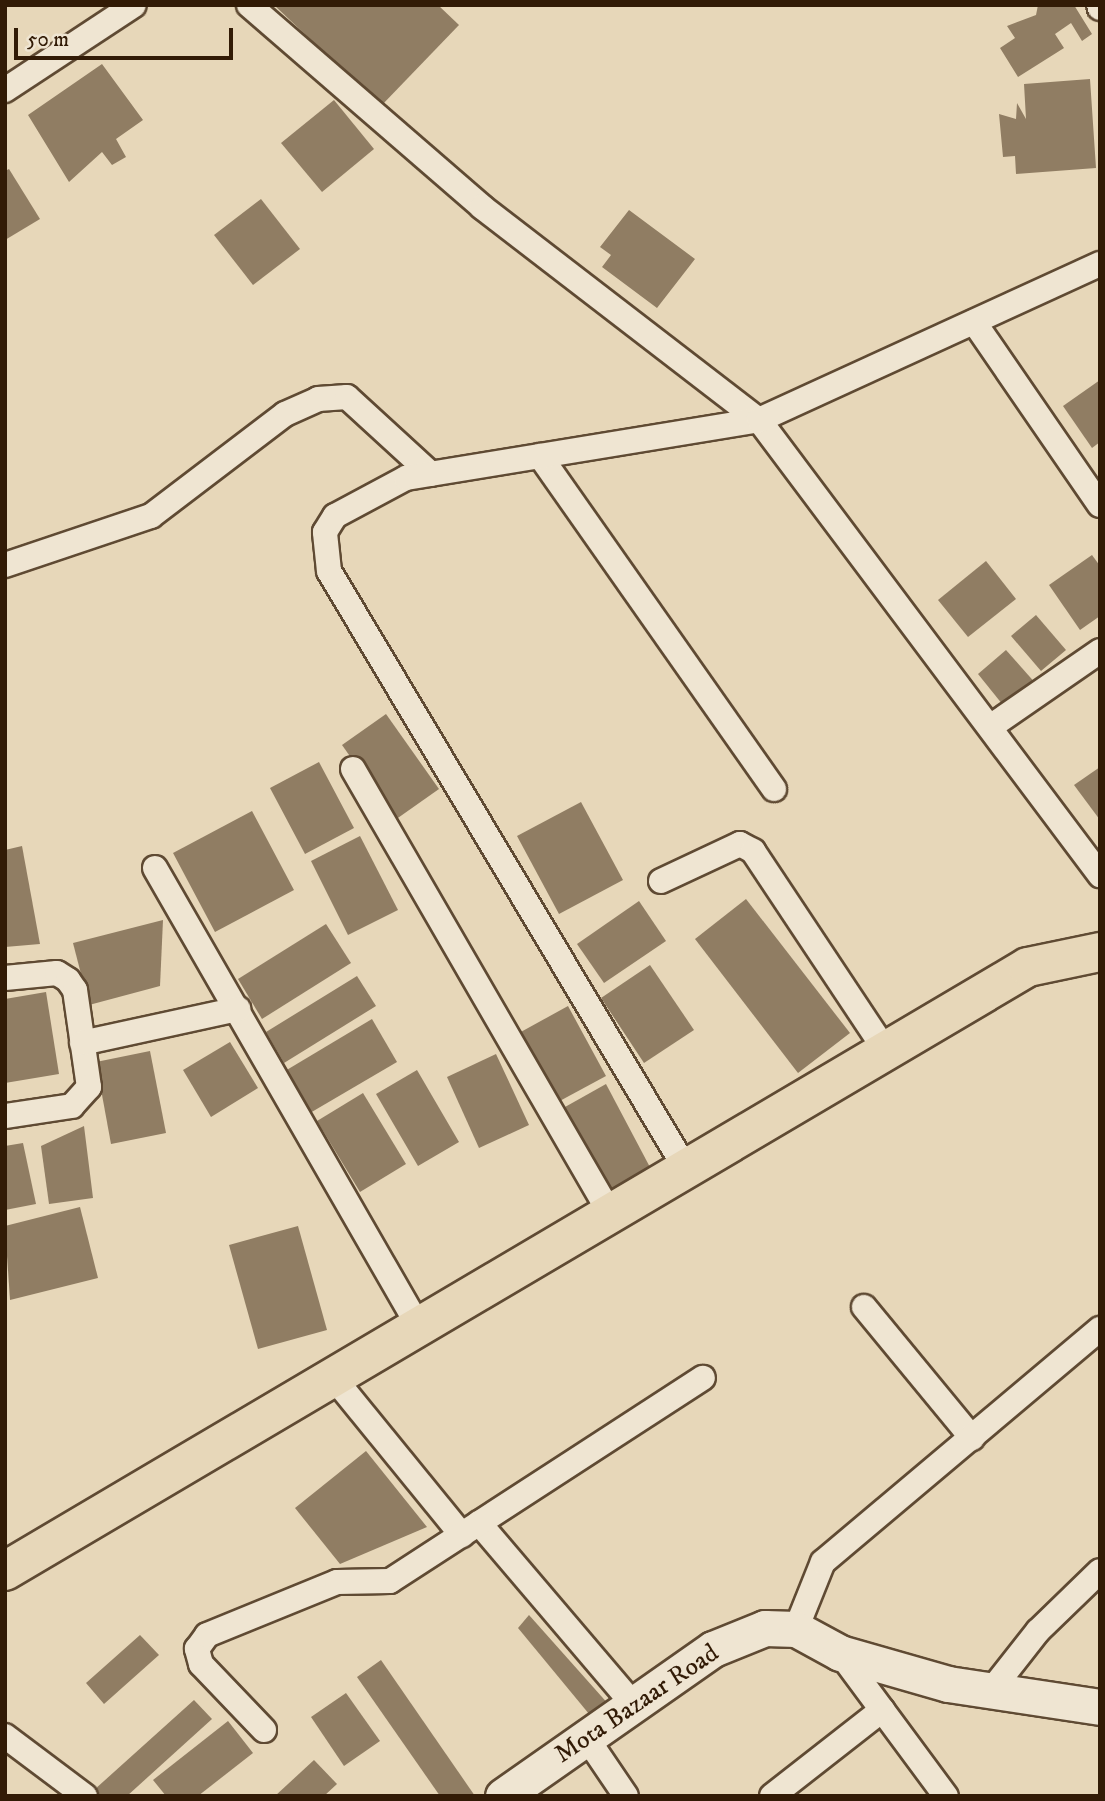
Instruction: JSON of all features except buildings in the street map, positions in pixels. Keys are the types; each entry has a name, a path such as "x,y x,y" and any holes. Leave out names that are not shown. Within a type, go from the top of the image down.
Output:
{"main road":[{"path":"5,1571 1028,967 1100,952"}],"street":[{"path":"5,90 134,5"},
{"path":"249,5 482,207 759,420 1100,875"},
{"path":"686,1169 329,570 323,548 335,516 406,478 759,420 1100,264"},
{"path":"974,322 1100,505"},
{"path":"5,565 151,516 285,414 318,399 347,397 431,474"},
{"path":"540,456 774,789"},
{"path":"989,727 1100,651"},
{"path":"353,769 610,1213"},
{"path":"660,881 740,844 752,851 886,1051"},
{"path":"155,868 419,1327"},
{"path":"5,978 57,973 68,980 89,1087 83,1098 72,1106 5,1116"},
{"path":"82,1043 237,1009"},
{"path":"864,1307 972,1438"},
{"path":"796,1629 823,1562 1100,1329"},
{"path":"333,1377 633,1704"},
{"path":"264,1730 201,1664 197,1649 207,1635 337,1582 390,1581 704,1378"},
{"path":"990,1692 1038,1631 1100,1571"},
{"name":"Mota Bazaar Road","path":"503,1796 713,1649 765,1628 796,1629 840,1653 990,1692 1100,1707"},
{"path":"840,1653 946,1796"},
{"path":"772,1796 882,1710"},
{"path":"5,1736 85,1796"},
{"path":"586,1737 626,1796"}]}
